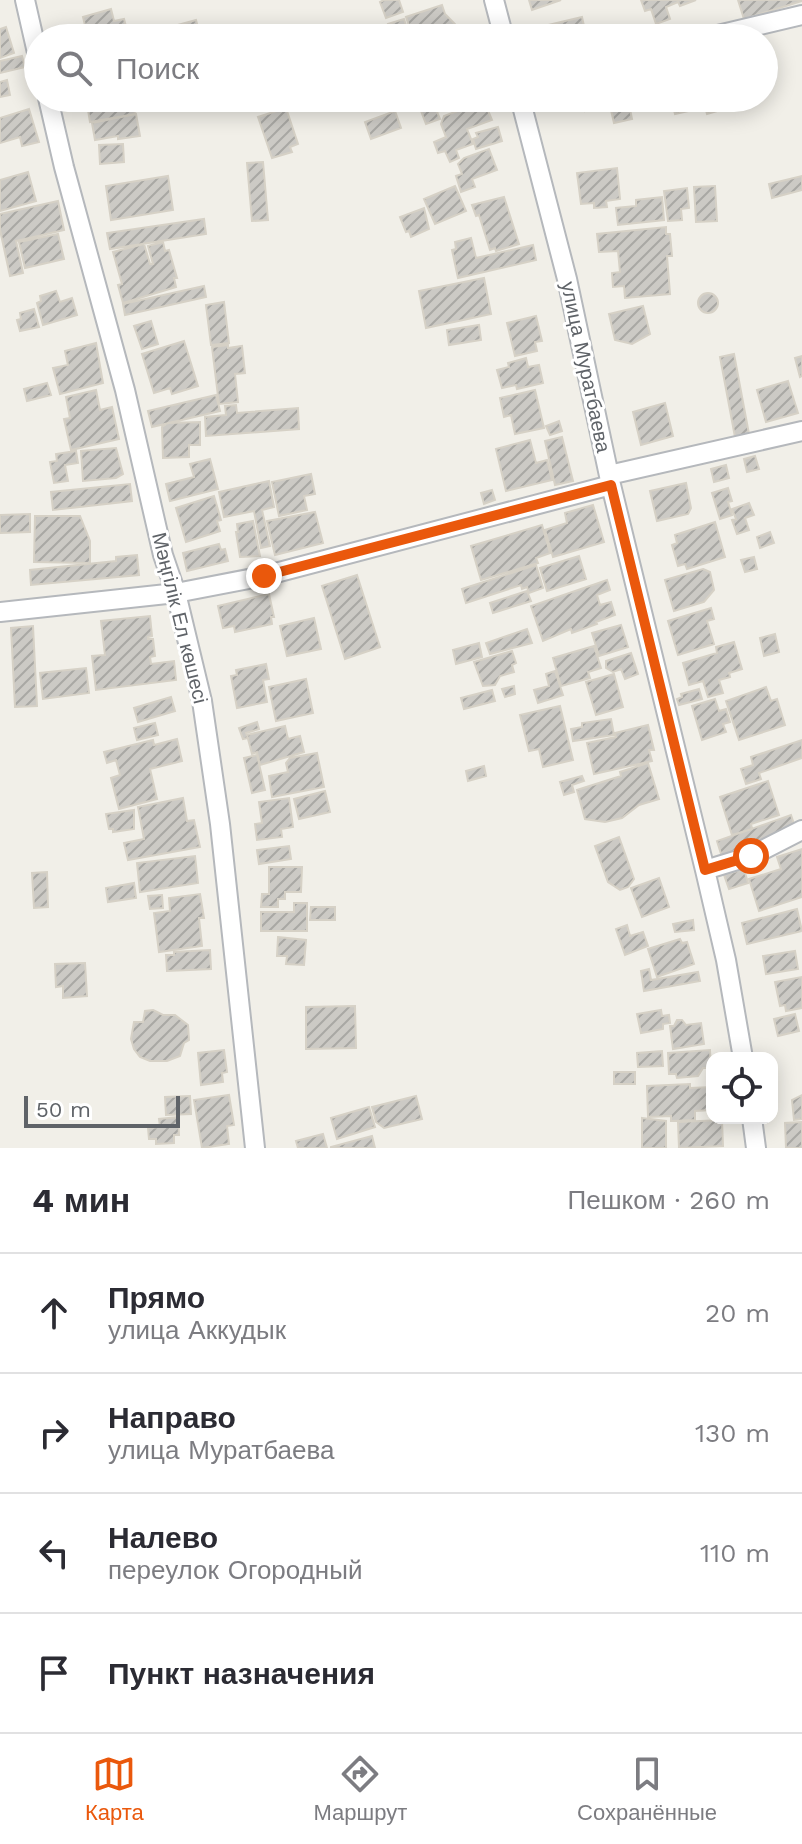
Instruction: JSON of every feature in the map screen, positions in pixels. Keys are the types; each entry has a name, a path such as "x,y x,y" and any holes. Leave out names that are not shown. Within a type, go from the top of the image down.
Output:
{"street":[{"path":"25,0 30,24"},
{"path":"494,0 500,24"},
{"path":"764,24 802,15"},
{"name":"Мәңгілік Ел көшесі","path":"51,112 125,390 163,555 176,593 205,716 220,824 255,1148"},
{"name":"улица Муратбаева","path":"524,112 567,279 610,480 726,960 742,1052"},
{"path":"0,612 176,593 264,576 610,480 802,431"},
{"path":"705,870 751,856 802,830"},
{"path":"753,1124 756,1148"}],"building":[{"path":"399,0 403,12 386,18 380,2"},
{"path":"529,0 561,0 532,10"},
{"path":"641,0 696,0 666,7 670,19 656,24 651,9 645,11"},
{"path":"738,0 802,0 802,1 744,19"},
{"path":"442,5 445,14 455,24 408,24 406,17"},
{"path":"111,9 114,21 124,19 125,24 85,24 83,17"},
{"path":"582,17 584,24 552,24"},
{"path":"404,19 406,24 388,24"},
{"path":"6,27 14,53 0,58 0,29"},
{"path":"22,56 24,67 0,73 0,61"},
{"path":"7,80 10,95 0,97 0,82"},
{"path":"24,111 30,112 39,142 22,146 20,137 0,143 0,118"},
{"path":"88,112 135,112 135,114 90,122"},
{"path":"287,112 298,144 290,147 292,152 272,158 258,117"},
{"path":"395,112 401,128 371,139 365,122"},
{"path":"421,112 437,112 440,119 426,124"},
{"path":"455,112 489,112 492,120 467,129 473,144 456,150 459,158 450,162 445,151 438,153 434,142 446,137 441,124 444,116"},
{"path":"611,112 631,112 632,119 614,123"},
{"path":"136,114 140,136 95,140 92,123"},
{"path":"498,127 502,141 476,149 473,139 478,137 476,133"},
{"path":"123,144 124,162 100,164 99,145"},
{"path":"489,149 497,170 472,179 475,187 461,192 456,176 462,174 458,164 464,158"},
{"path":"263,162 268,220 252,221 247,163"},
{"path":"617,168 620,199 606,201 607,207 594,208 594,203 581,204 577,173"},
{"path":"28,172 36,201 0,211 0,180"},
{"path":"168,176 173,210 111,220 106,186"},
{"path":"802,176 802,190 772,198 769,184"},
{"path":"455,186 466,211 435,224 424,199"},
{"path":"715,186 717,221 696,222 694,187"},
{"path":"687,188 689,208 681,209 682,220 668,221 664,191"},
{"path":"504,197 519,244 490,250 479,215 476,216 472,205"},
{"path":"662,197 664,220 618,225 616,208 636,206 636,200"},
{"path":"58,201 64,230 16,241 23,273 10,276 0,230 0,214"},
{"path":"424,208 429,229 411,237 400,217"},
{"path":"204,219 206,234 110,249 107,233"},
{"path":"666,227 666,234 670,234 672,256 667,256 670,294 625,298 624,286 613,287 612,273 620,272 618,251 599,252 597,234"},
{"path":"58,234 64,259 25,268 19,242"},
{"path":"471,238 476,258 533,245 536,260 458,278 452,250 456,249 455,242"},
{"path":"163,242 165,251 169,250 177,278 174,278 176,287 123,303 118,285 122,284 113,252 144,244 150,264 153,264 148,246"},
{"path":"484,278 491,314 426,328 419,291"},
{"path":"204,286 206,297 125,315 123,304"},
{"path":"56,291 60,302 72,298 77,315 43,325 37,303 41,301 40,296"},
{"path":"704,293 712,293 718,303 712,313 704,313 698,307 698,299"},
{"path":"224,302 229,343 211,345 206,305"},
{"path":"643,306 650,334 632,344 615,340 609,314"},
{"path":"34,309 39,327 20,331 17,320 21,319 20,313"},
{"path":"536,316 542,341 535,342 537,351 515,356 507,323"},
{"path":"151,321 158,344 142,349 134,326"},
{"path":"479,325 481,340 449,345 447,330"},
{"path":"184,341 198,386 172,394 170,388 154,393 142,354"},
{"path":"96,343 103,383 60,394 53,368 68,365 65,351"},
{"path":"228,345 228,348 242,346 245,373 235,374 238,402 219,404 212,347"},
{"path":"734,354 749,434 735,437 720,357"},
{"path":"802,356 802,376 800,377 795,358"},
{"path":"526,358 528,367 539,365 543,383 517,389 516,385 502,388 497,370"},
{"path":"788,381 798,413 766,422 757,390"},
{"path":"47,383 51,395 27,401 24,389"},
{"path":"96,390 100,410 112,407 119,439 71,450 64,419 70,418 66,397"},
{"path":"535,390 544,428 515,434 511,415 504,417 500,398"},
{"path":"216,395 220,411 152,427 148,411"},
{"path":"665,403 673,436 641,445 633,412"},
{"path":"236,405 237,413 298,408 299,429 206,436 205,417 226,415 225,406"},
{"path":"559,421 562,431 550,435 546,426"},
{"path":"200,422 200,445 189,445 189,457 163,458 162,427 168,423"},
{"path":"562,437 573,481 555,485 545,441"},
{"path":"530,440 536,463 547,460 552,480 506,491 496,449"},
{"path":"116,448 123,474 116,478 83,481 81,451"},
{"path":"76,451 78,463 65,465 68,481 54,483 50,462 57,461 56,454"},
{"path":"755,456 759,469 747,472 744,459"},
{"path":"210,459 218,489 170,501 166,484 194,477 190,464"},
{"path":"726,465 729,478 714,482 711,469"},
{"path":"311,474 315,494 304,496 307,510 279,516 272,482"},
{"path":"269,481 274,507 262,510 270,546 261,548 254,511 224,517 219,492"},
{"path":"686,483 691,508 688,514 657,521 650,491"},
{"path":"130,484 132,501 53,510 51,492"},
{"path":"728,488 732,515 720,519 712,493"},
{"path":"492,490 495,500 484,504 481,493"},
{"path":"214,496 221,520 217,521 220,531 186,542 176,508"},
{"path":"749,503 754,515 745,518 749,530 737,534 732,509"},
{"path":"593,505 604,542 553,557 545,530 567,523 565,513"},
{"path":"315,512 323,543 275,555 267,521"},
{"path":"30,514 30,532 0,533 0,515"},
{"path":"35,516 80,516 90,541 90,563 34,562"},
{"path":"253,521 260,556 240,557 237,524"},
{"path":"715,522 725,557 687,569 685,564 678,566 672,545 677,543 675,535"},
{"path":"542,525 550,553 536,558 538,563 481,580 471,546"},
{"path":"770,532 774,543 760,548 757,537"},
{"path":"219,544 221,550 225,549 228,561 187,571 183,553"},
{"path":"137,555 139,575 31,585 30,570 116,561 116,557"},
{"path":"579,556 586,579 547,591 540,568"},
{"path":"754,557 757,569 745,572 741,560"},
{"path":"536,565 543,588 529,593 527,587 522,589 521,585 466,603 462,589"},
{"path":"703,569 710,572 714,590 704,602 674,611 665,580"},
{"path":"357,575 380,647 345,659 322,586"},
{"path":"607,580 610,590 597,595 600,605 611,602 615,615 543,641 531,606"},
{"path":"527,591 531,601 493,613 490,603"},
{"path":"269,594 274,617 271,617 272,624 235,632 234,626 223,628 218,606"},
{"path":"711,608 714,619 707,621 714,644 678,655 668,621"},
{"path":"150,616 152,636 148,639 153,639 155,656 150,657 151,664 174,661 176,680 96,690 92,656 105,655 101,621"},
{"path":"314,618 321,649 287,656 280,626"},
{"path":"621,625 628,647 599,656 592,633"},
{"path":"33,626 37,706 15,707 11,628"},
{"path":"527,629 532,643 490,654 486,643"},
{"path":"775,634 779,652 764,656 760,638"},
{"path":"734,642 742,669 719,680 723,693 708,697 703,681 689,685 683,663 717,653 716,647"},
{"path":"479,643 482,657 456,664 453,650"},
{"path":"594,646 601,668 588,672 590,678 561,686 553,658"},
{"path":"512,651 516,663 512,665 514,672 500,676 495,685 483,686 474,662"},
{"path":"631,653 638,674 625,679 621,669 613,672 606,668 606,661"},
{"path":"266,664 269,679 263,680 267,702 237,708 231,676 237,675 236,670"},
{"path":"86,668 89,693 43,699 40,673"},
{"path":"555,671 563,695 538,703 534,690 549,686 546,674"},
{"path":"614,674 623,707 596,715 586,682"},
{"path":"306,679 313,713 276,721 269,687"},
{"path":"514,686 515,694 505,697 502,689"},
{"path":"766,687 771,701 777,699 785,725 739,740 726,701"},
{"path":"699,689 702,699 679,705 677,699 682,697 681,694"},
{"path":"492,690 495,701 464,709 461,698"},
{"path":"171,697 175,711 138,722 134,708"},
{"path":"715,699 719,711 726,709 730,722 723,724 726,732 702,740 692,706"},
{"path":"560,706 573,760 543,767 539,749 529,751 520,715"},
{"path":"611,719 614,735 573,741 571,729 582,727 582,723"},
{"path":"257,722 259,729 246,733 248,738 243,739 239,728"},
{"path":"155,723 158,735 137,740 134,728"},
{"path":"648,725 654,750 649,750 652,761 594,774 587,743 616,737 615,733"},
{"path":"285,726 288,739 300,736 304,752 260,765 257,752 252,754 247,735"},
{"path":"177,739 182,761 150,769 157,799 119,809 111,778 120,775 116,760 107,763 104,752 153,740 154,745"},
{"path":"802,740 802,758 759,773 761,779 746,784 741,769 753,765 751,757"},
{"path":"317,753 324,787 272,797 269,776 288,772 286,763 290,758"},
{"path":"257,755 265,790 252,793 244,758"},
{"path":"648,763 659,799 639,805 622,818 605,822 585,819 577,790 621,776 620,772"},
{"path":"484,766 486,776 468,781 466,771"},
{"path":"582,776 584,781 572,785 574,792 564,795 560,782"},
{"path":"768,781 779,815 751,824 752,829 732,835 720,797"},
{"path":"325,791 330,812 299,819 294,799"},
{"path":"183,798 187,821 194,820 200,847 128,860 124,843 144,839 138,807"},
{"path":"289,798 293,827 281,829 282,837 257,840 255,824 262,823 259,802"},
{"path":"134,810 134,829 113,832 109,829 106,814"},
{"path":"791,815 795,827 784,835 722,857 717,841"},
{"path":"619,837 634,879 628,887 620,890 608,882 595,846"},
{"path":"289,846 291,859 259,864 257,850"},
{"path":"802,849 802,897 759,911 749,879 781,869 777,857"},
{"path":"195,856 198,883 140,892 137,863"},
{"path":"269,867 302,867 301,892 285,892 285,899 278,899 278,907 261,907 262,894 269,894"},
{"path":"744,869 748,883 729,889 724,875"},
{"path":"47,872 48,907 34,908 32,873"},
{"path":"659,878 669,907 642,917 631,888"},
{"path":"134,883 136,898 108,902 106,888"},
{"path":"200,894 204,918 199,918 202,946 159,952 154,913 170,911 169,898"},
{"path":"162,895 163,908 150,909 148,896"},
{"path":"294,903 307,903 307,931 261,931 261,912 294,912"},
{"path":"311,907 335,907 335,920 310,920"},
{"path":"797,909 802,931 747,944 742,923"},
{"path":"693,920 694,930 675,932 673,924"},
{"path":"627,925 630,936 643,932 648,946 625,955 616,929"},
{"path":"278,937 306,940 304,965 286,964 287,956 277,956"},
{"path":"680,939 682,943 687,942 694,964 657,977 648,949"},
{"path":"210,950 211,969 167,971 166,955"},
{"path":"795,951 798,969 766,974 763,956"},
{"path":"85,963 87,996 63,998 63,986 56,987 55,964"},
{"path":"649,969 651,980 698,972 700,981 644,991 641,971"},
{"path":"802,977 802,1008 786,1011 785,1005 780,1006 775,982"},
{"path":"355,1006 356,1048 306,1049 306,1007"},
{"path":"153,1010 163,1015 175,1015 188,1025 189,1040 184,1043 180,1056 167,1061 150,1061 140,1057 134,1049 131,1039 134,1022 143,1022 145,1011"},
{"path":"661,1010 662,1016 669,1015 670,1023 663,1024 663,1029 641,1033 637,1014"},
{"path":"795,1014 799,1031 778,1036 774,1019"},
{"path":"677,1020 682,1020 686,1025 701,1023 704,1044 673,1049 670,1026 674,1026"},
{"path":"224,1050 227,1072 222,1073 223,1082 201,1085 198,1053"},
{"path":"710,1050 710,1052 706,1052 706,1068 698,1076 677,1078 676,1074 669,1074 668,1053"},
{"path":"662,1051 663,1066 638,1067 637,1053"},
{"path":"614,1072 635,1072 635,1084 614,1084"},
{"path":"690,1084 690,1088 706,1087 706,1110 695,1111 695,1120 671,1121 671,1116 648,1117 647,1086"},
{"path":"229,1095 234,1125 227,1126 229,1144 202,1148 194,1100"},
{"path":"802,1095 802,1119 794,1120 792,1100"},
{"path":"190,1096 191,1114 166,1115 165,1097"},
{"path":"416,1096 422,1119 384,1128 376,1122 372,1107"},
{"path":"369,1107 375,1127 337,1139 331,1118"},
{"path":"178,1117 179,1135 174,1135 174,1143 156,1144 156,1139 149,1139 148,1128 160,1127 159,1119"},
{"path":"642,1118 666,1121 666,1148 642,1148"},
{"path":"706,1121 706,1124 722,1124 723,1146 679,1148 678,1122"},
{"path":"802,1122 802,1148 786,1148 785,1123"},
{"path":"323,1134 327,1148 298,1148 296,1141"},
{"path":"372,1136 375,1148 331,1148 331,1147"}],"route":[{"path":"264,576 611,485 705,870 751,856"}]}
